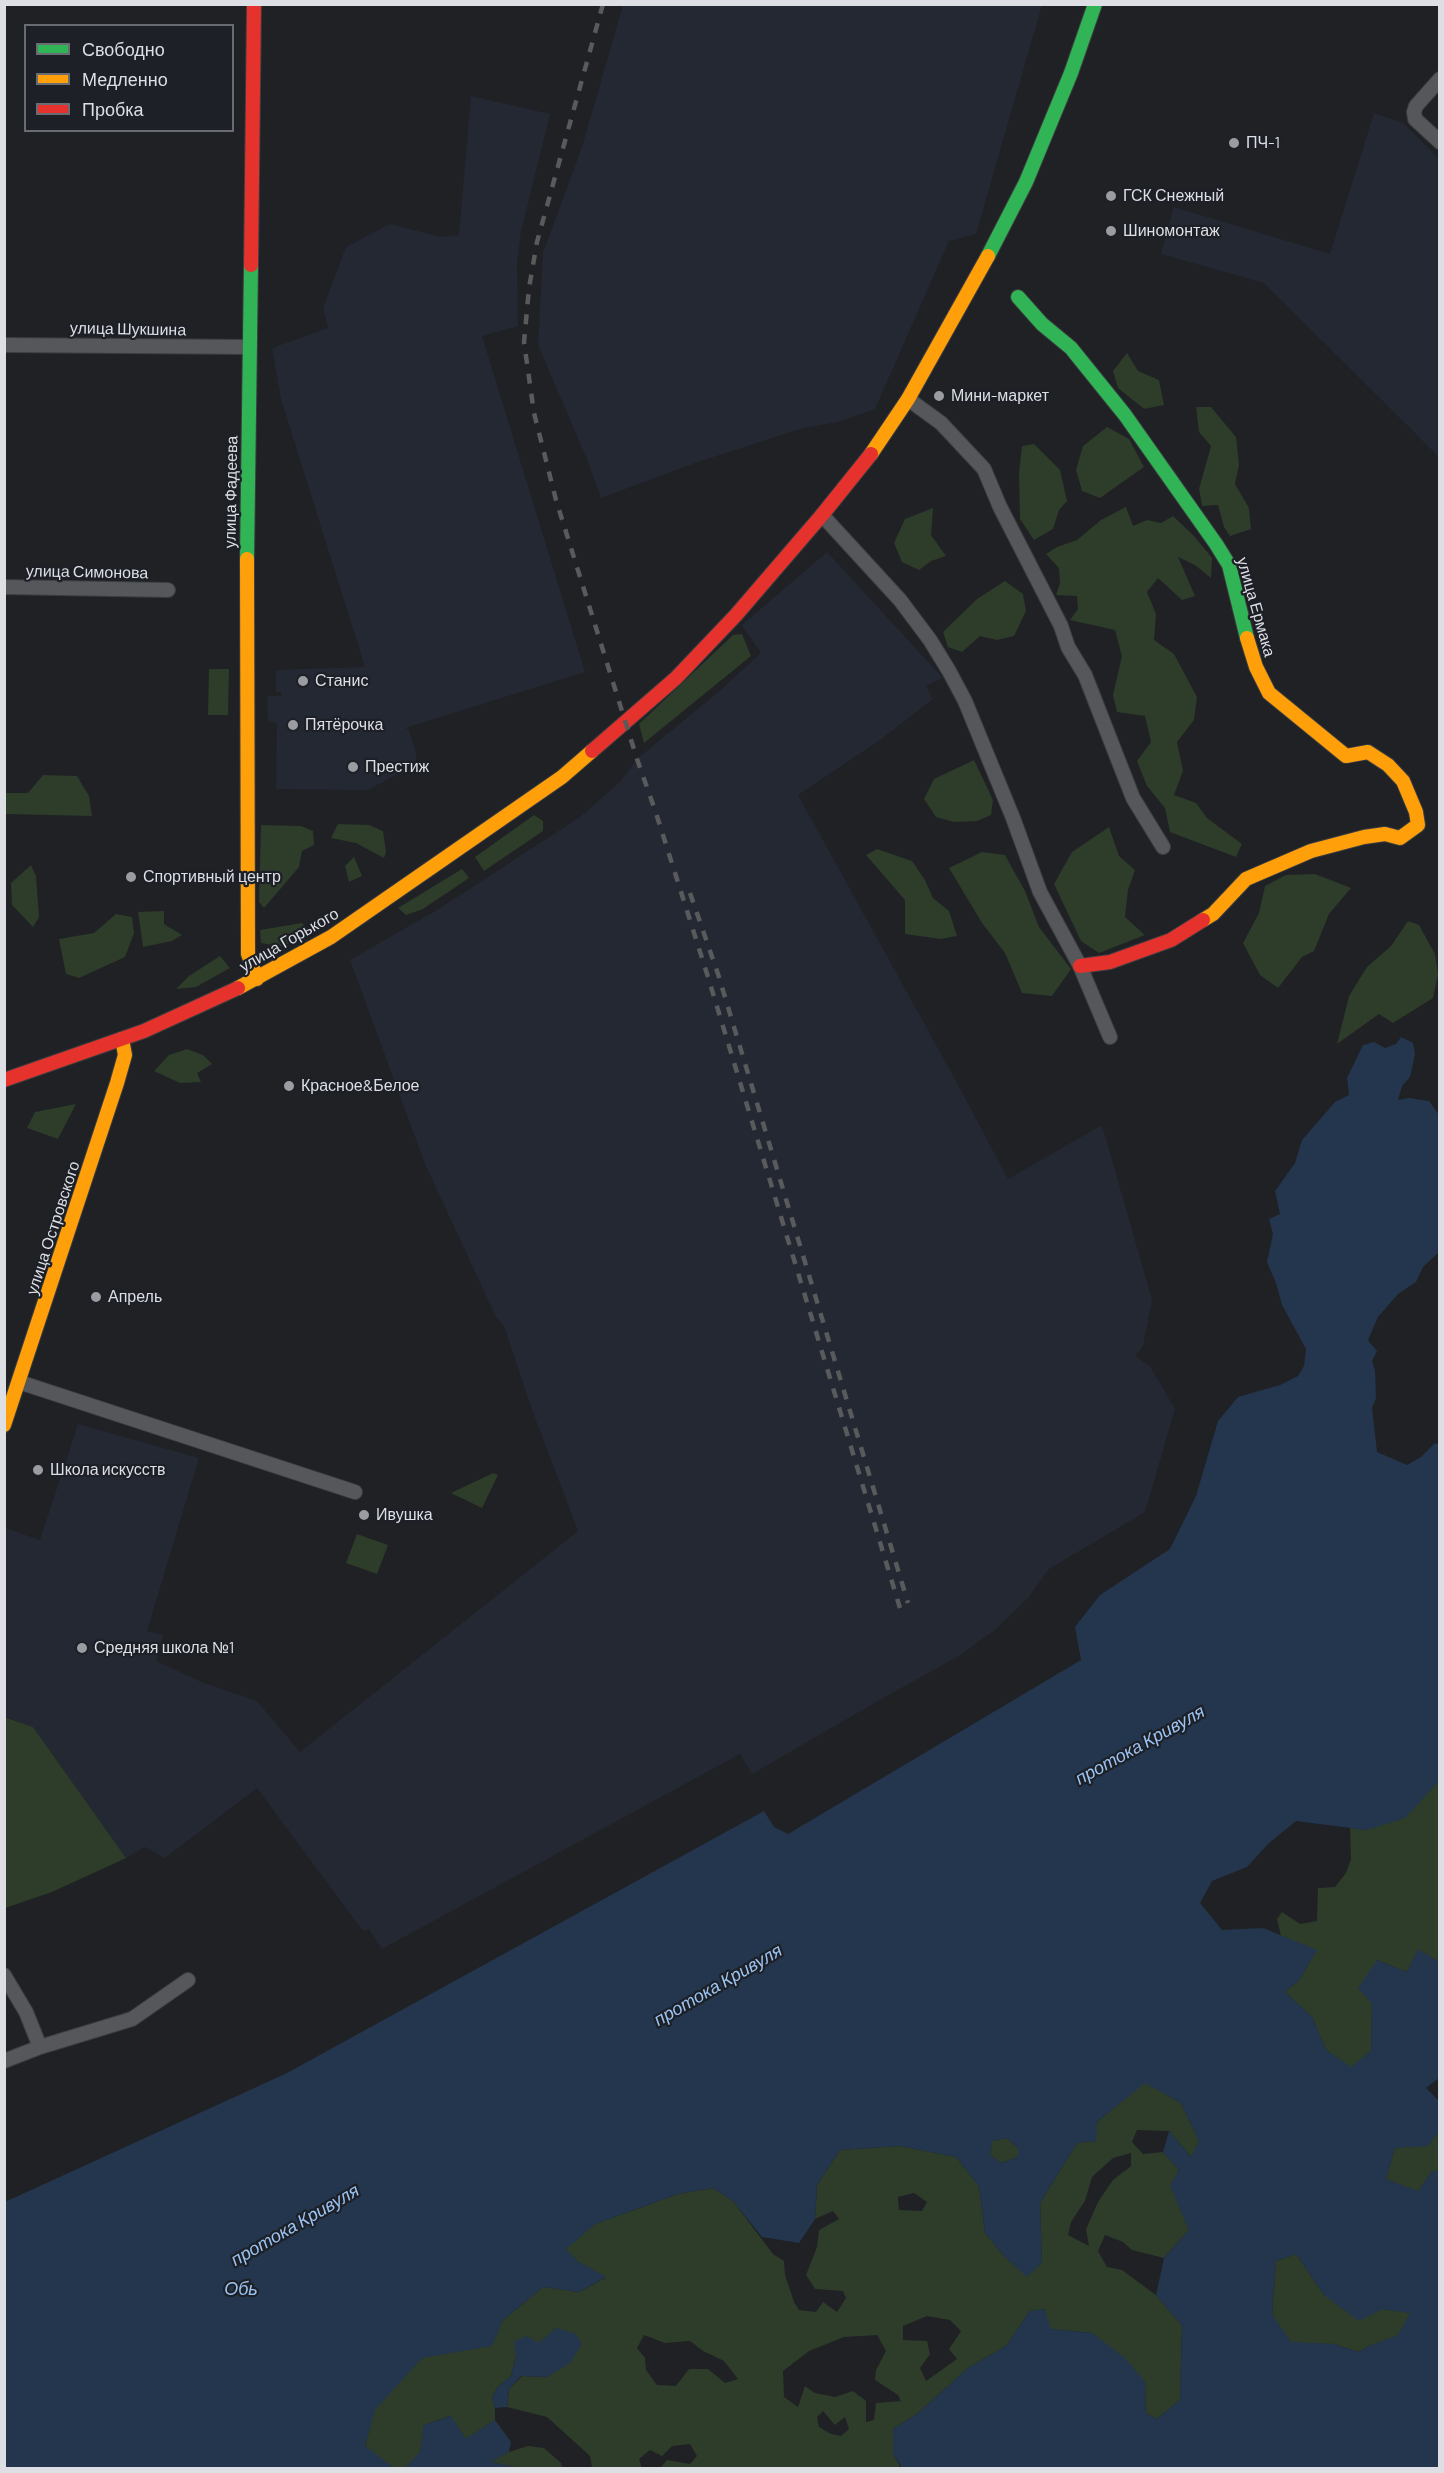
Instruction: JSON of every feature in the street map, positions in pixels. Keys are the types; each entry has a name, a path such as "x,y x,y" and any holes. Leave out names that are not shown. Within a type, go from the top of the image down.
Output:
{"street":[{"name":"улица Фадеева","path":"255,4 246,626 248,954 257,980"},
{"name":"улица Горького","path":"4,1080 122,1039 257,980 331,937 467,845 562,777 676,678 736,615 822,515 872,452 908,399 972,288 1026,183 1071,73 1095,4"},
{"path":"1440,79 1416,106 1414,112 1415,118 1440,142"},
{"name":"улица Ермака","path":"1018,297 1042,324 1071,348 1125,415 1216,544 1229,565 1238,607 1256,666 1269,693 1346,756 1368,753 1388,765 1403,781 1416,812 1418,825 1401,838 1385,834 1374,835 1311,852 1246,879 1213,914 1171,940 1110,962 1080,966"},
{"name":"улица Шукшина","path":"4,345 250,347"},
{"path":"908,399 941,423 984,469 1000,507 1061,626 1068,647 1085,675 1133,798 1163,848"},
{"path":"822,515 900,600 930,640 949,671 974,722 1040,892 1080,966 1110,1036"},
{"name":"улица Симонова","path":"4,587 168,590"},
{"name":"улица Островского","path":"4,1425 117,1083 125,1055 122,1039"},
{"path":"19,1382 355,1492"},
{"path":"4,1975 26,2012 40,2047"},
{"path":"4,2061 40,2047 132,2019 188,1980"}],"shaded area":[{"path":"623,5 1042,5 976,234 949,241 875,409 838,422 803,428 698,462 601,498 587,459 538,345 543,253 582,147"},
{"path":"471,96 550,114 521,232 517,261 518,326 482,336 585,672 405,728 409,730 416,753 416,764 368,790 276,789 277,724 268,720 267,696 281,696 281,692 276,692 276,670 365,667 281,399 272,348 328,328 323,308 346,247 390,224 441,237 459,235"},
{"path":"1374,113 1403,123 1439,159 1439,457 1264,283 1161,254 1174,207 1330,254"},
{"path":"827,552 943,678 926,686 933,699 880,740 798,795 1008,1179 1102,1125 1152,1300 1143,1346 1135,1356 1150,1366 1175,1409 1145,1512 1049,1569 1028,1598 996,1629 959,1656 752,1774 740,1754 382,1949 369,1929 363,1931 257,1788 165,1858 145,1847 126,1858 33,1727 5,1717 5,1528 40,1540 78,1424 199,1458 147,1631 163,1635 156,1661 204,1683 257,1701 300,1752 578,1531 532,1410 504,1326 496,1317 425,1164 350,960 437,910 580,817 620,782 637,759 717,693 761,653 742,625"}],"green space":[{"path":"1127,353 1138,371 1159,380 1164,405 1144,409 1118,388 1113,371"},
{"path":"1196,407 1211,407 1236,437 1239,465 1235,484 1249,508 1251,529 1230,536 1224,527 1218,505 1202,506 1199,489 1211,446 1199,432"},
{"path":"1107,427 1129,439 1144,467 1100,498 1082,491 1076,470 1083,446"},
{"path":"1034,444 1060,470 1067,501 1059,510 1053,529 1034,540 1020,519 1019,473 1022,446"},
{"path":"1126,507 1133,526 1147,520 1161,523 1173,516 1212,558 1211,578 1195,565 1178,557 1195,596 1182,600 1158,578 1147,592 1156,614 1154,640 1174,654 1197,697 1194,720 1177,742 1183,771 1174,795 1196,803 1207,818 1242,844 1236,857 1170,832 1165,808 1147,786 1137,761 1151,742 1145,716 1117,712 1113,695 1122,656 1115,630 1070,620 1078,609 1077,596 1056,595 1060,583 1059,568 1046,554 1057,547 1077,540 1101,520"},
{"path":"933,508 931,535 946,556 931,561 919,570 902,562 894,543 905,519"},
{"path":"1005,581 1023,594 1026,611 1014,636 997,640 980,636 962,652 948,647 943,632 977,599"},
{"path":"742,634 751,656 644,743 639,724 733,635"},
{"path":"209,669 229,669 228,715 208,715"},
{"path":"974,760 993,800 991,815 977,821 954,822 936,817 924,799 934,779"},
{"path":"43,775 77,776 89,796 92,816 5,814 5,793 28,793"},
{"path":"534,815 543,821 543,831 484,871 475,857"},
{"path":"338,824 369,825 383,831 386,852 384,858 356,843 331,838"},
{"path":"261,825 301,826 313,831 314,845 302,851 299,867 264,908 259,902"},
{"path":"1109,827 1119,856 1135,870 1128,890 1125,917 1145,935 1099,953 1081,941 1054,884 1072,852"},
{"path":"877,849 912,861 925,880 933,898 949,911 957,936 941,939 905,934 905,900 866,855"},
{"path":"982,852 1005,855 1025,891 1039,927 1071,969 1052,996 1022,993 1005,953 982,923 949,868"},
{"path":"354,857 362,876 349,882 345,866"},
{"path":"31,865 36,876 39,917 33,927 12,905 11,883"},
{"path":"462,869 469,878 423,909 406,915 398,908"},
{"path":"1315,874 1351,888 1329,914 1314,951 1302,957 1278,988 1260,975 1243,943 1259,913 1265,886 1286,875"},
{"path":"164,911 164,924 182,935 172,941 143,947 138,912"},
{"path":"116,914 132,917 134,933 125,957 79,978 66,974 59,939 94,933"},
{"path":"1408,921 1419,925 1435,954 1438,974 1433,998 1393,1023 1379,1014 1337,1044 1349,996 1367,967 1391,946"},
{"path":"302,923 308,930 284,947 261,943 260,930"},
{"path":"220,956 230,968 196,987 176,989 189,976"},
{"path":"187,1049 203,1055 212,1064 197,1073 201,1082 180,1083 154,1071 169,1055"},
{"path":"76,1104 58,1139 27,1128 35,1112"},
{"path":"493,1473 498,1475 482,1508 451,1493"},
{"path":"357,1534 388,1545 377,1574 346,1563"},
{"path":"4,1717 33,1727 126,1858 52,1892 5,1908"},
{"path":"1439,1781 1439,1962 1418,1950 1407,1972 1377,1960 1372,2004 1371,2051 1351,2068 1326,2050 1312,2017 1285,1992 1299,1980 1316,1951 1281,1936 1277,1919 1282,1912 1300,1924 1317,1921 1318,1888 1335,1887 1346,1873 1351,1859 1350,1828 1366,1830"},
{"path":"1145,2082 1181,2103 1199,2141 1192,2158 1169,2131 1137,2130 1132,2142 1143,2154 1163,2152 1179,2170 1171,2186 1189,2230 1164,2258 1132,2250 1123,2242 1105,2235 1098,2251 1107,2267 1122,2270 1156,2295 1182,2326 1180,2400 1157,2419 1146,2413 1145,2382 1092,2333 1050,2329 1044,2309 1030,2311 1006,2346 968,2368 917,2414 893,2429 893,2454 899,2468 660,2468 667,2460 690,2464 697,2456 690,2444 672,2446 662,2456 650,2450 639,2459 642,2468 592,2468 590,2456 547,2417 507,2407 509,2389 522,2376 548,2377 539,2343 516,2356 511,2376 497,2388 492,2398 495,2420 466,2440 450,2416 424,2425 420,2453 405,2468 394,2468 365,2447 374,2410 421,2357 491,2346 503,2320 543,2287 579,2292 605,2278 577,2261 565,2249 595,2224 678,2194 713,2188 733,2201 773,2254 784,2261 785,2275 799,2310 816,2312 823,2302 837,2312 846,2298 843,2291 815,2289 806,2275 817,2247 819,2230 839,2219 833,2211 815,2219 817,2185 840,2150 900,2146 956,2157 979,2186 985,2233 1005,2257 1027,2276 1042,2262 1040,2203 1077,2143 1096,2141 1096,2123","holes":["1131,2153 1131,2166 1113,2180 1098,2202 1086,2229 1089,2246 1068,2235 1071,2222 1085,2201 1092,2177 1113,2158","914,2193 927,2202 922,2211 899,2210 898,2197","927,2316 950,2320 961,2331 949,2349 957,2359 926,2381 920,2368 930,2354 927,2341 903,2340 903,2326","644,2335 665,2343 690,2341 703,2351 724,2361 738,2379 725,2383 708,2369 689,2369 676,2386 657,2385 646,2370 645,2358 637,2348","877,2335 886,2351 876,2370 875,2380 898,2395 901,2401 876,2403 874,2420 866,2422 866,2401 853,2391 835,2397 815,2393 805,2386 798,2407 784,2397 783,2371 809,2351 844,2337","823,2411 835,2425 845,2417 849,2429 841,2436 831,2434 819,2427 817,2417"]},
{"path":"1439,2131 1439,2171 1432,2171 1418,2192 1386,2179 1395,2148 1427,2145"},
{"path":"1007,2138 1018,2148 1018,2157 1001,2163 990,2155 992,2141"},
{"path":"1296,2254 1324,2295 1411,2313 1398,2336 1359,2352 1334,2344 1291,2343 1272,2315 1276,2261"},
{"path":"528,2446 544,2448 561,2463 562,2468 519,2468 490,2462 509,2452"}],"water":[{"name":"Обь","path":"1401,1037 1413,1043 1415,1054 1410,1077 1402,1086 1398,1100 1409,1098 1429,1101 1439,1115 1439,1252 1423,1267 1416,1282 1398,1294 1378,1317 1368,1340 1377,1351 1372,1361 1375,1370 1376,1398 1372,1408 1377,1452 1407,1465 1421,1457 1434,1444 1439,1443 1439,1781 1405,1818 1366,1830 1296,1821 1269,1843 1247,1867 1212,1881 1200,1903 1222,1930 1263,1928 1317,1950 1299,1980 1285,1992 1312,2017 1326,2050 1351,2067 1371,2051 1372,2004 1358,1988 1377,1960 1407,1972 1418,1949 1439,1962 1439,2078 1426,2088 1439,2101 1439,2131 1428,2146 1395,2148 1386,2179 1418,2191 1432,2171 1439,2171 1439,2468 902,2468 893,2454 893,2429 917,2414 968,2368 1006,2346 1030,2311 1044,2309 1051,2329 1092,2333 1125,2358 1145,2382 1146,2413 1157,2419 1180,2400 1182,2326 1156,2295 1164,2258 1189,2230 1170,2186 1179,2170 1163,2152 1169,2131 1191,2157 1199,2141 1181,2103 1145,2083 1097,2122 1096,2141 1077,2143 1040,2203 1042,2262 1027,2277 1005,2257 985,2233 979,2186 956,2157 900,2146 840,2150 817,2185 815,2219 799,2243 762,2237 733,2201 713,2188 678,2194 595,2224 566,2249 577,2261 606,2277 579,2292 543,2287 503,2320 492,2346 422,2358 375,2410 365,2446 394,2468 5,2468 5,2202 287,2073 764,1811 774,1827 788,1834 1081,1660 1075,1627 1100,1595 1170,1549 1196,1496 1218,1421 1238,1397 1280,1385 1298,1376 1304,1366 1306,1349 1282,1305 1267,1262 1273,1234 1269,1219 1280,1214 1275,1191 1295,1163 1302,1140 1335,1102 1349,1095 1347,1078 1363,1045 1374,1042 1385,1048 1396,1044","holes":["1007,2138 1018,2148 1018,2157 1001,2163 990,2155 992,2141","1296,2254 1324,2295 1359,2321 1383,2309 1410,2313 1398,2335 1359,2352 1334,2344 1291,2342 1272,2314 1276,2261"]},
{"path":"556,2328 576,2334 582,2344 570,2363 547,2377 521,2376 509,2389 507,2407 495,2408 492,2398 497,2388 511,2376 516,2356 514,2342 527,2336 539,2343"},
{"path":"451,2416 466,2439 495,2420 511,2442 509,2452 491,2462 519,2468 405,2468 420,2452 424,2425"}],"railway":[{"path":"603,4 537,242 529,288 524,342 534,413 556,500 708,977 900,1608"},
{"path":"690,893 718,974 908,1603"}],"traffic: fast":[{"path":"988,256 1026,182 1071,73 1095,4"},
{"path":"247,559 251,265"},
{"path":"1018,297 1042,324 1071,348 1125,415 1216,544 1229,565 1247,638"}],"traffic: slow":[{"path":"871,454 908,399 988,256"},
{"path":"247,559 248,954 257,979"},
{"path":"1203,920 1213,914 1246,879 1311,851 1364,837 1385,834 1400,838 1418,825 1416,812 1403,781 1388,765 1368,752 1346,756 1269,693 1256,667 1247,638"},
{"path":"238,988 331,937 562,777 592,751"},
{"path":"4,1425 117,1083 125,1055 122,1039"}],"traffic: jam":[{"path":"251,265 254,4"},
{"path":"592,751 676,678 736,615 871,454"},
{"path":"1080,966 1110,962 1171,940 1203,920"},
{"path":"4,1080 144,1031 238,988"}],"place":[{"name":"ПЧ-1","path":"1234,143"},
{"name":"ГСК Снежный","path":"1111,196"},
{"name":"Шиномонтаж","path":"1111,231"},
{"name":"Мини-маркет","path":"939,396"},
{"name":"Станис","path":"303,681"},
{"name":"Пятёрочка","path":"293,725"},
{"name":"Престиж","path":"353,767"},
{"name":"Спортивный центр","path":"131,877"},
{"name":"Красное&Белое","path":"289,1086"},
{"name":"Апрель","path":"96,1297"},
{"name":"Школа искусств","path":"38,1470"},
{"name":"Ивушка","path":"364,1515"},
{"name":"Средняя школа №1","path":"82,1648"}],"water label":[{"name":"протока Кривуля","path":"1140,1745"},
{"name":"протока Кривуля","path":"718,1985"},
{"name":"протока Кривуля","path":"295,2225"}]}
